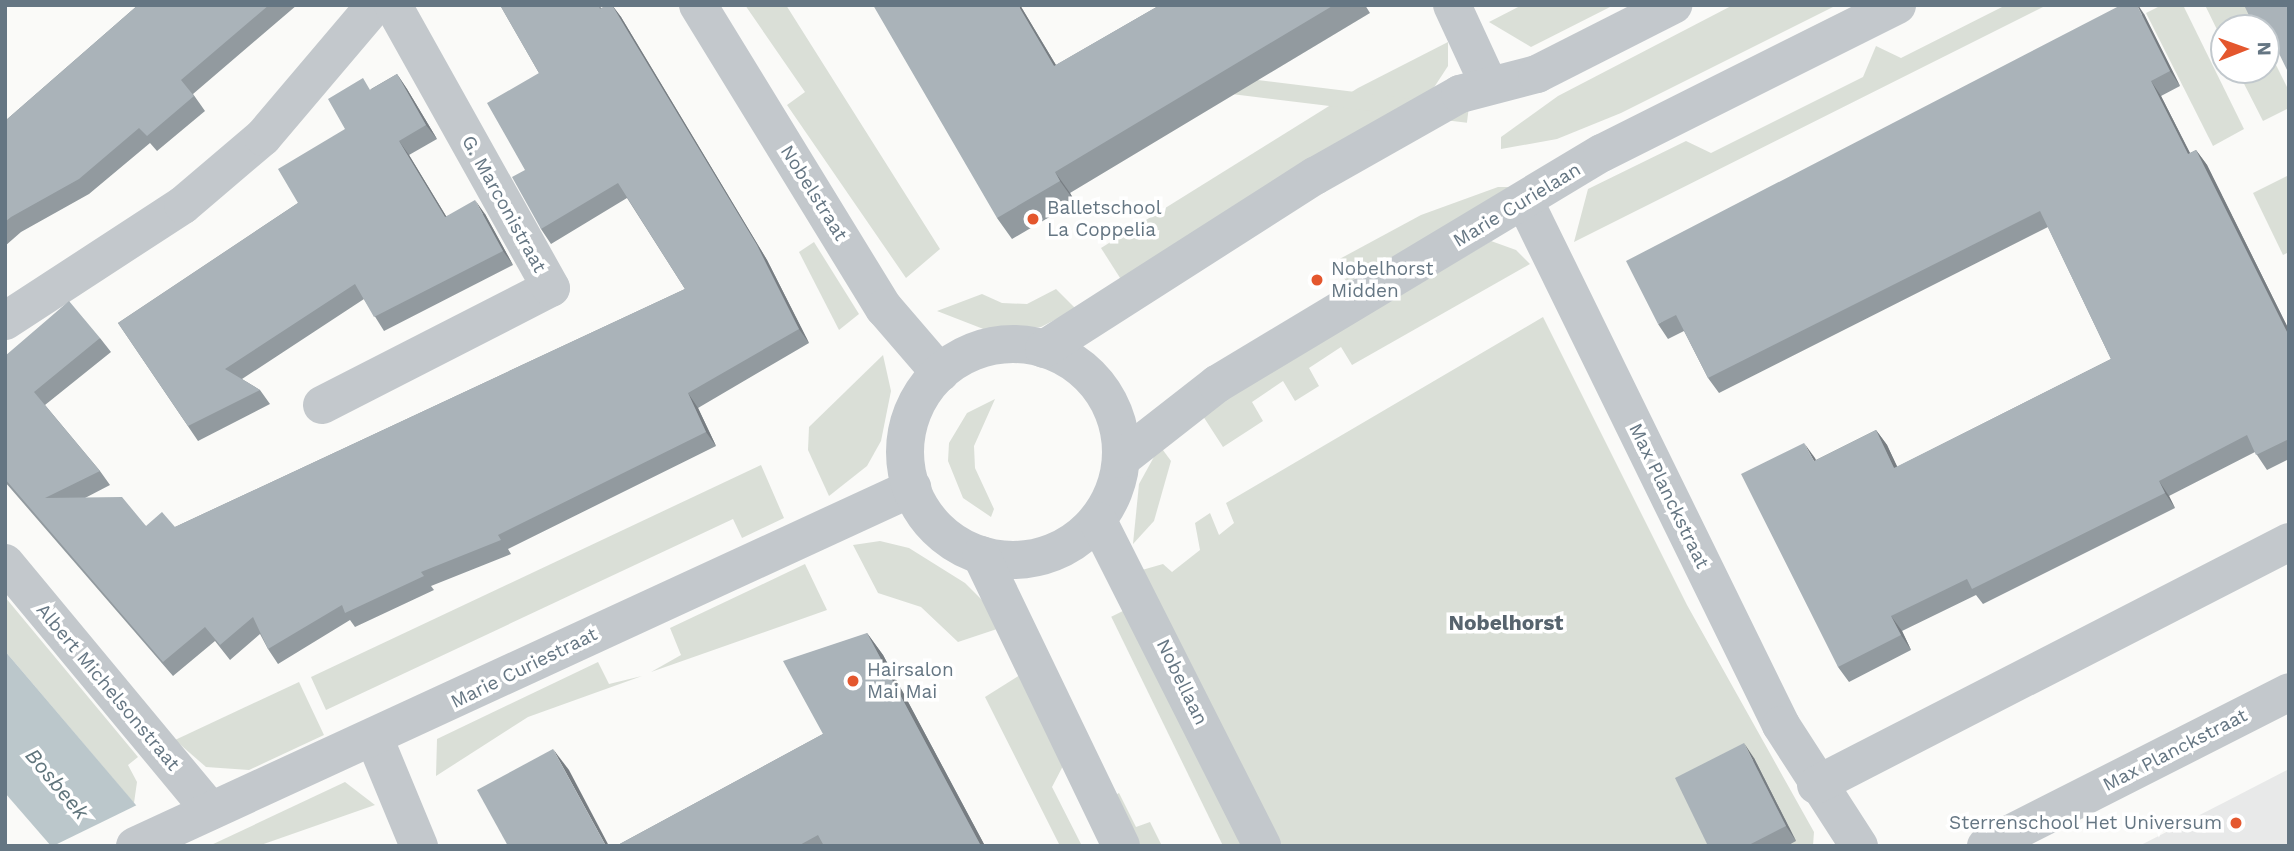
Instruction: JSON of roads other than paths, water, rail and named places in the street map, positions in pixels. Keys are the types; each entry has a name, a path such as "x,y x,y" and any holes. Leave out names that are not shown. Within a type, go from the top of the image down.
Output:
{"street":[{"path":"5,321 183,205 263,137 375,5"},
{"name":"G. Marconistraat","path":"322,405 551,288 393,5"},
{"name":"Nobelstraat","path":"698,5 884,308 940,373"},
{"path":"1452,5 1489,85"},
{"path":"1044,349 1315,176 1460,94 1537,74 1673,5"},
{"name":"Marie Curielaan","path":"1121,459 1217,384 1526,204 1602,153 1897,5"},
{"name":"Max Planckstraat","path":"1526,204 1816,785 1859,846"},
{"path":"1000,345 1044,349 1079,367 1106,398 1121,459 1098,521 1047,555 1014,561 981,555 939,530 912,488 906,463 912,414 940,373 1000,345"},
{"name":"Marie Curiestraat","path":"135,846 375,740 912,488"},
{"name":"Nobellaan","path":"1098,521 1262,846"},
{"path":"1816,785 2289,542"},
{"path":"981,555 1121,846"},
{"name":"Albert Michelsonstraat","path":"5,563 211,811"},
{"name":"Max Planckstraat","path":"1986,846 2289,692"},
{"path":"375,740 419,846"}],"water":[{"name":"Bosbeek","path":"5,651 169,846 51,846 5,793"}],"place":[{"name":"Balletschool La Coppelia","path":"1033,219"},
{"name":"Nobelhorst Midden","path":"1317,280"},
{"name":"Hairsalon Mai Mai","path":"853,681"},
{"name":"Sterrenschool Het Universum","path":"2236,823"}],"district":[{"name":"Nobelhorst","path":"1506,623"}]}
